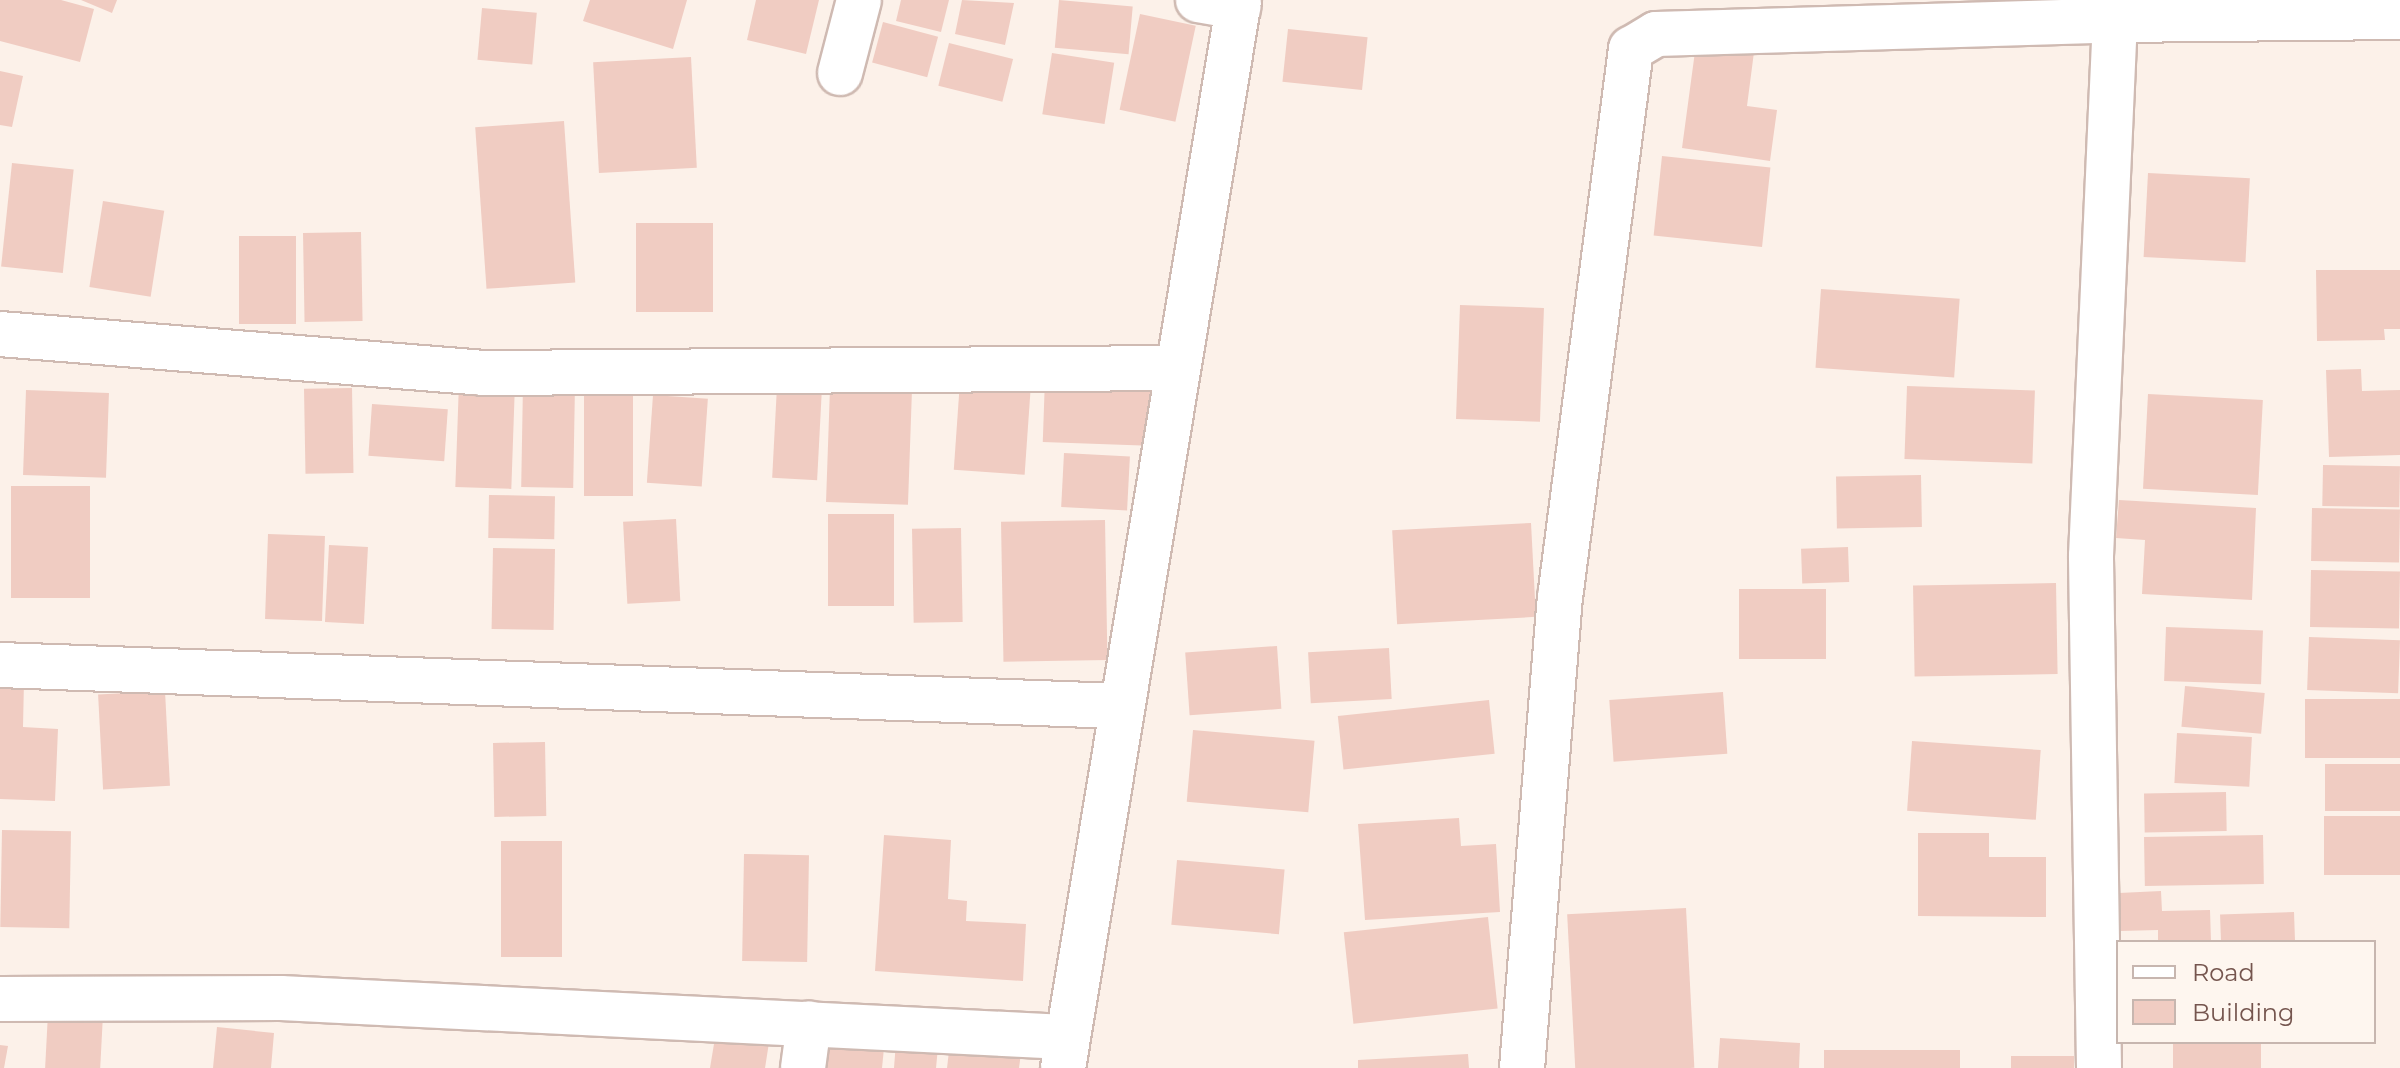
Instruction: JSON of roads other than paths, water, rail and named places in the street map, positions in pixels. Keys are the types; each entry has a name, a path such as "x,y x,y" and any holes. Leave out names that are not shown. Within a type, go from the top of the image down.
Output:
{"street":[{"path":"840,73 859,0"},
{"path":"0,999 281,998 809,1023 1064,1052 1174,368 1225,2"},
{"path":"1522,1068 1560,598 1631,49 1656,34 2118,10 2400,17"},
{"path":"2099,1068 2091,556 2118,10"},
{"path":"0,334 482,373 1174,368"},
{"path":"0,665 1120,706"},
{"path":"803,1068 809,1023"}]}
